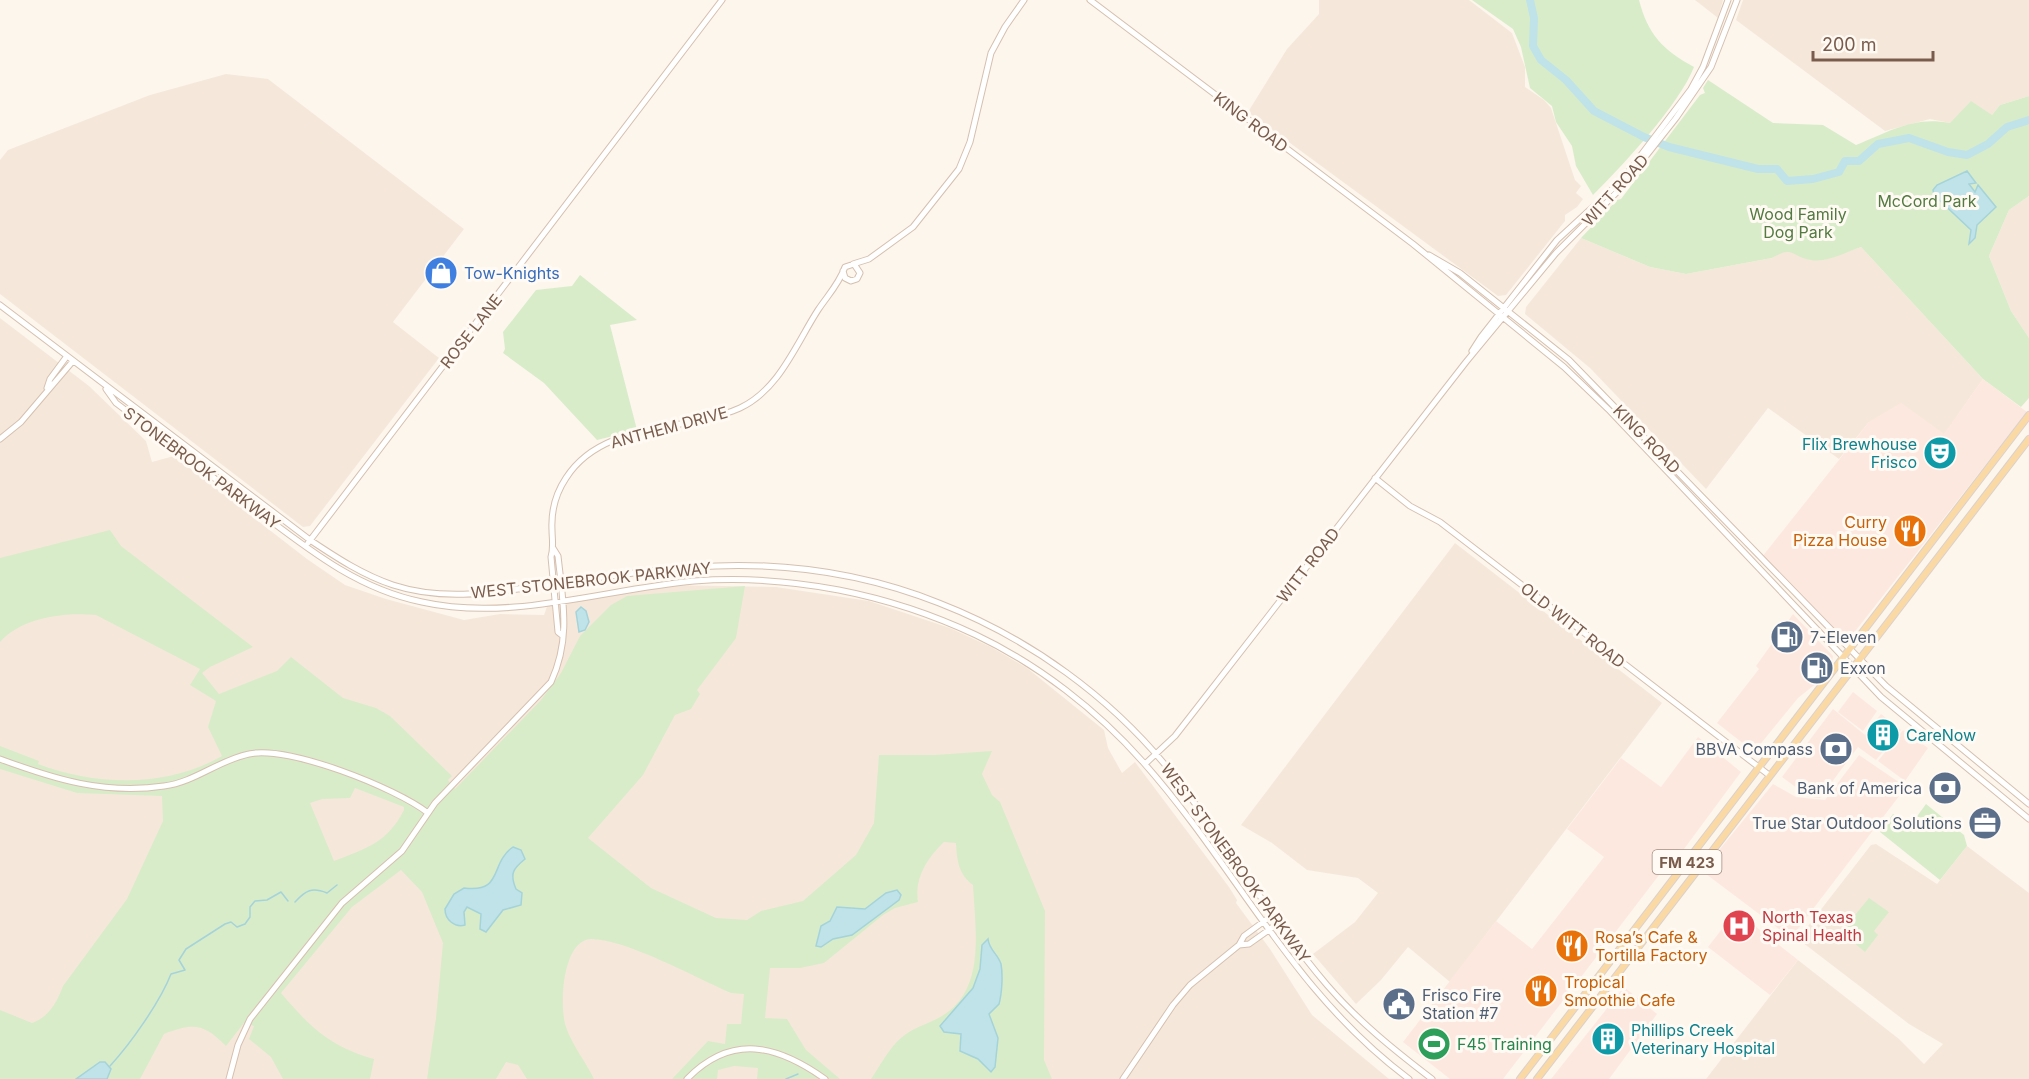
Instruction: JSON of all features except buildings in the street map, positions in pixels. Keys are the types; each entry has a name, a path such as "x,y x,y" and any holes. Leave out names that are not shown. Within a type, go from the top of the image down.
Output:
{"main road":[{"name":"FM 423","path":"1520,1079 2029,415"},
{"name":"FM 423","path":"1537,1079 2029,439"},
{"path":"1585,995 1595,1003"}],"street":[{"name":"ROSE LANE","path":"305,547 722,0"},
{"path":"869,259 846,266 843,272 845,278 857,279 869,259 913,226 959,169 969,142 992,53 1005,27 1024,0"},
{"name":"KING ROAD","path":"1090,0 1413,244 1585,386 1802,612 1852,668 1904,718 2029,819"},
{"name":"WITT ROAD","path":"1674,117 1699,76 1728,0"},
{"name":"WITT ROAD","path":"1501,316 1509,312 1556,254 1617,189 1674,117 1711,67 1737,0"},
{"name":"WITT ROAD","path":"1145,764 1164,749 1175,736 1466,362 1501,316 1503,307 1557,240 1617,189"},
{"name":"KING ROAD","path":"1413,244 1460,273 1569,360 1859,660 1886,686 2029,804"},
{"path":"852,264 858,267 860,273"},
{"name":"ANTHEM DRIVE","path":"229,1079 238,1046 259,1006 342,903 402,850 428,813 551,682 559,664 563,636 566,631 552,524 557,496 568,475 584,457 616,440 722,414 744,405 772,383 812,319 835,288 843,272"},
{"name":"ANTHEM DRIVE","path":"835,288 851,280"},
{"name":"STONEBROOK PARKWAY","path":"0,305 310,540"},
{"path":"0,439 21,422 47,388 50,379 67,356"},
{"path":"47,388 54,385 73,361"},
{"name":"STONEBROOK PARKWAY","path":"104,385 116,403 305,547"},
{"path":"1665,469 1671,464"},
{"name":"OLD WITT ROAD","path":"1376,478 1410,506 1443,525 1769,775"},
{"path":"1733,542 1739,536"},
{"name":"WEST STONEBROOK PARKWAY","path":"310,540 360,571 396,586 424,592 472,595 693,567 747,565 809,569 892,586 940,603 1013,637 1049,660 1099,699 1156,756 1187,794 1309,963 1351,1011 1393,1049 1432,1079"},
{"name":"WEST STONEBROOK PARKWAY","path":"305,547 359,582 421,602 473,608 504,607 694,581 751,580 828,588 897,604 944,621 1005,650 1047,677 1090,711 1145,764 1268,931 1328,1007 1371,1050 1409,1079"},
{"name":"ANTHEM DRIVE","path":"554,548 551,557 558,632 563,636"},
{"path":"693,567 694,581"},
{"path":"1802,612 1807,606"},
{"path":"0,759 72,783 150,787 186,781 248,754 277,752 401,795 428,813"},
{"path":"1123,1079 1173,1005 1190,985 1239,945 1244,936 1274,914"},
{"path":"1239,945 1249,944 1280,922"},
{"path":"687,1079 700,1065 717,1056 755,1049 788,1056 825,1079"}],"shaded area":[{"path":"1319,0 1469,0 1512,33 1525,67 1525,87 1544,100 1551,108 1575,180 1581,186 1576,193 1583,199 1577,207 1565,215 1565,221 1506,295 1498,296 1248,112 1287,49 1319,14"},
{"path":"1695,0 1723,0 1718,18"},
{"path":"1743,0 2029,0 2029,96 2000,105 1992,115 1950,123 1930,119 1885,131 1736,20"},
{"path":"226,74 268,79 464,229 393,322 439,358 310,526 303,527 0,294 0,160 8,150 150,95"},
{"path":"2029,196 2029,338 2011,311 1989,256 2009,210"},
{"path":"1581,238 1650,267 1686,274 1772,258 1783,251 1823,260 1861,247 1983,379 1944,435 1869,422 1839,459 1768,408 1706,489 1590,368 1525,314 1526,307"},
{"path":"0,318 89,386 146,441 152,462 174,456 307,559 345,585 386,599 464,620 500,614 544,615 549,601 668,585 776,587 869,601 950,628 991,647 1027,668 1104,730 1108,748 1122,773 1135,762 1229,887 1237,900 1236,903 1270,949 1312,1015 1389,1079 0,1079"},
{"path":"1983,379 2027,412 1853,634 1848,638 1842,638 1762,557 1869,422 1901,403 1944,434"},
{"path":"1455,543 1662,703 1450,982 1408,947 1381,980 1356,1004 1313,954 1355,922 1378,893 1358,878 1307,870 1272,843 1241,825"},
{"path":"1793,614 1833,656 1832,663 1818,682 1798,698 1754,752 1717,723 1759,669 1756,666"},
{"path":"1853,692 1877,711 1863,731 1838,712"},
{"path":"1833,709 1865,735 1881,714 1901,730 1876,760 1858,747 1820,798 1809,797 1782,777"},
{"path":"1903,730 1928,748 1905,781 1878,761"},
{"path":"1698,737 1741,772 1684,849 1679,849 1503,1079 1450,1079 1403,1042 1496,921 1532,949 1604,857 1567,829 1621,758 1661,787"},
{"path":"1859,755 1906,787 1791,938 1702,871 1773,784 1796,797 1825,800"},
{"path":"1876,844 1937,884 1967,846 2029,893 2029,1079 1706,1079 1798,960 1899,1039 1924,1064 1943,1044 1909,1024 1798,939 1871,845"},
{"path":"1736,911 1798,960 1770,995 1708,947"},
{"path":"1624,987 1657,1014 1609,1079 1551,1079"}],"green space":[{"path":"1472,0 1639,0 1647,23 1658,40 1665,48 1694,67 1687,82 1663,116 1593,195 1576,166 1572,146 1556,122 1552,106 1530,88 1521,47 1513,29"},
{"name":"McCord Park","path":"1708,80 1773,123 1823,125 1856,145 1913,123 1937,121 1950,123 1971,101 1992,115 2000,105 2029,96 2029,196 2009,210 1989,256 2011,311 2029,338 2029,398 2021,407 1983,379 1861,247 1817,261 1785,252 1772,258 1686,274 1650,267 1581,238 1617,200 1621,199 1700,95 1705,93 1703,88"},
{"path":"580,275 637,320 610,325 637,430 597,440 544,383 503,353 505,349 503,332 536,290 572,286"},
{"path":"110,530 121,546 253,647 202,673 219,694 277,671 291,657 343,698 376,708 390,716 452,776 448,780 455,789 541,700 561,673 580,636 611,605 627,596 745,586 736,638 697,690 700,694 691,709 675,715 643,775 588,838 651,888 716,918 747,920 761,911 803,901 856,855 874,823 879,755 935,755 992,751 982,774 992,795 1000,802 1045,911 1044,1060 1052,1079 871,1079 901,1038 945,1014 958,1002 967,988 972,972 976,937 973,885 961,871 956,843 944,842 933,854 920,876 918,902 895,908 883,915 824,963 800,968 770,968 765,1018 787,1019 806,1050 840,1079 757,1079 758,1068 734,1066 718,1070 717,1079 672,1079 708,1041 725,1044 727,1024 741,1024 744,994 731,993 623,945 591,939 581,942 568,962 563,1005 566,1027 594,1079 527,1079 518,1065 506,1062 496,1079 427,1079 436,1018 443,943 422,892 401,870 352,907 281,993 312,1026 333,1042 374,1059 370,1079 283,1079 271,1057 249,1039 254,1026 244,1023 226,1046 211,1033 197,1027 183,1028 164,1034 140,1079 0,1079 0,1010 32,1023 48,1013 63,986 127,899 163,821 162,796 77,793 0,769 0,746 39,761 38,764 84,777 107,780 155,778 178,774 222,756 208,727 216,701 190,685 200,669 96,615 71,614 45,618 20,627 0,642 0,558","holes":["355,788 404,807 391,830 383,837 366,848 334,861 310,803 322,799 350,798"]},
{"path":"1926,804 1964,835 1967,846 1940,880 1880,832 1893,814 1910,826"},
{"path":"1869,898 1889,912 1874,931 1878,935 1865,952 1841,932"}],"water":[{"path":"1967,171 1976,183 1969,184 1975,192 1978,185 1996,207 1977,225 1975,238 1969,244 1971,230 1934,195 1933,190 1937,185"},
{"path":"581,607 586,611 589,622 585,630 579,632 576,612"},
{"path":"513,847 521,850 525,859 515,868 513,875 516,889 522,893 521,905 503,910 486,932 480,929 481,914 467,907 464,912 465,925 461,926 451,922 445,909 454,894 464,888 477,888 491,882 501,861"},
{"path":"897,890 901,895 899,900 852,935 833,939 821,947 816,946 821,926 830,921 837,907 865,909 886,893"},
{"path":"988,939 1000,961 1002,973 999,1004 989,1014 998,1038 995,1067 991,1072 978,1059 960,1051 961,1034 944,1032 940,1026 973,988 980,969 982,945"},
{"path":"100,1062 105,1062 111,1069 107,1079 76,1079"}],"waterway":[{"path":"1530,0 1534,18 1533,46 1541,60 1566,80 1594,111 1644,137 1669,147 1758,169 1777,169 1787,181 1813,179 1839,172 1845,161 1859,161 1878,144 1909,138 1948,152 1967,155 1988,144 2007,127 2029,120"},
{"path":"295,902 310,891 317,890 327,893 337,885"},
{"path":"110,1066 144,1022 171,974 185,970 179,960 186,949 225,924 231,922 237,927 245,924 250,917 250,907 255,901 267,900 281,892 288,901"},
{"path":"786,1079 798,1074"}],"place":[{"name":"Tow-Knights","path":"441,273"},
{"name":"Flix Brewhouse Frisco","path":"1940,453"},
{"name":"Curry Pizza House","path":"1910,531"},
{"name":"7-Eleven","path":"1787,637"},
{"name":"Exxon","path":"1817,668"},
{"name":"CareNow","path":"1883,735"},
{"name":"BBVA Compass","path":"1836,749"},
{"name":"Bank of America","path":"1945,788"},
{"name":"True Star Outdoor Solutions","path":"1985,823"},
{"name":"North Texas Spinal Health","path":"1739,926"},
{"name":"Rosa’s Cafe & Tortilla Factory","path":"1572,946"},
{"name":"Tropical Smoothie Cafe","path":"1541,991"},
{"name":"Frisco Fire Station #7","path":"1399,1004"},
{"name":"Phillips Creek Veterinary Hospital","path":"1608,1039"},
{"name":"F45 Training","path":"1434,1044"}],"park label":[{"name":"Wood Family Dog Park","path":"1798,223"}]}
